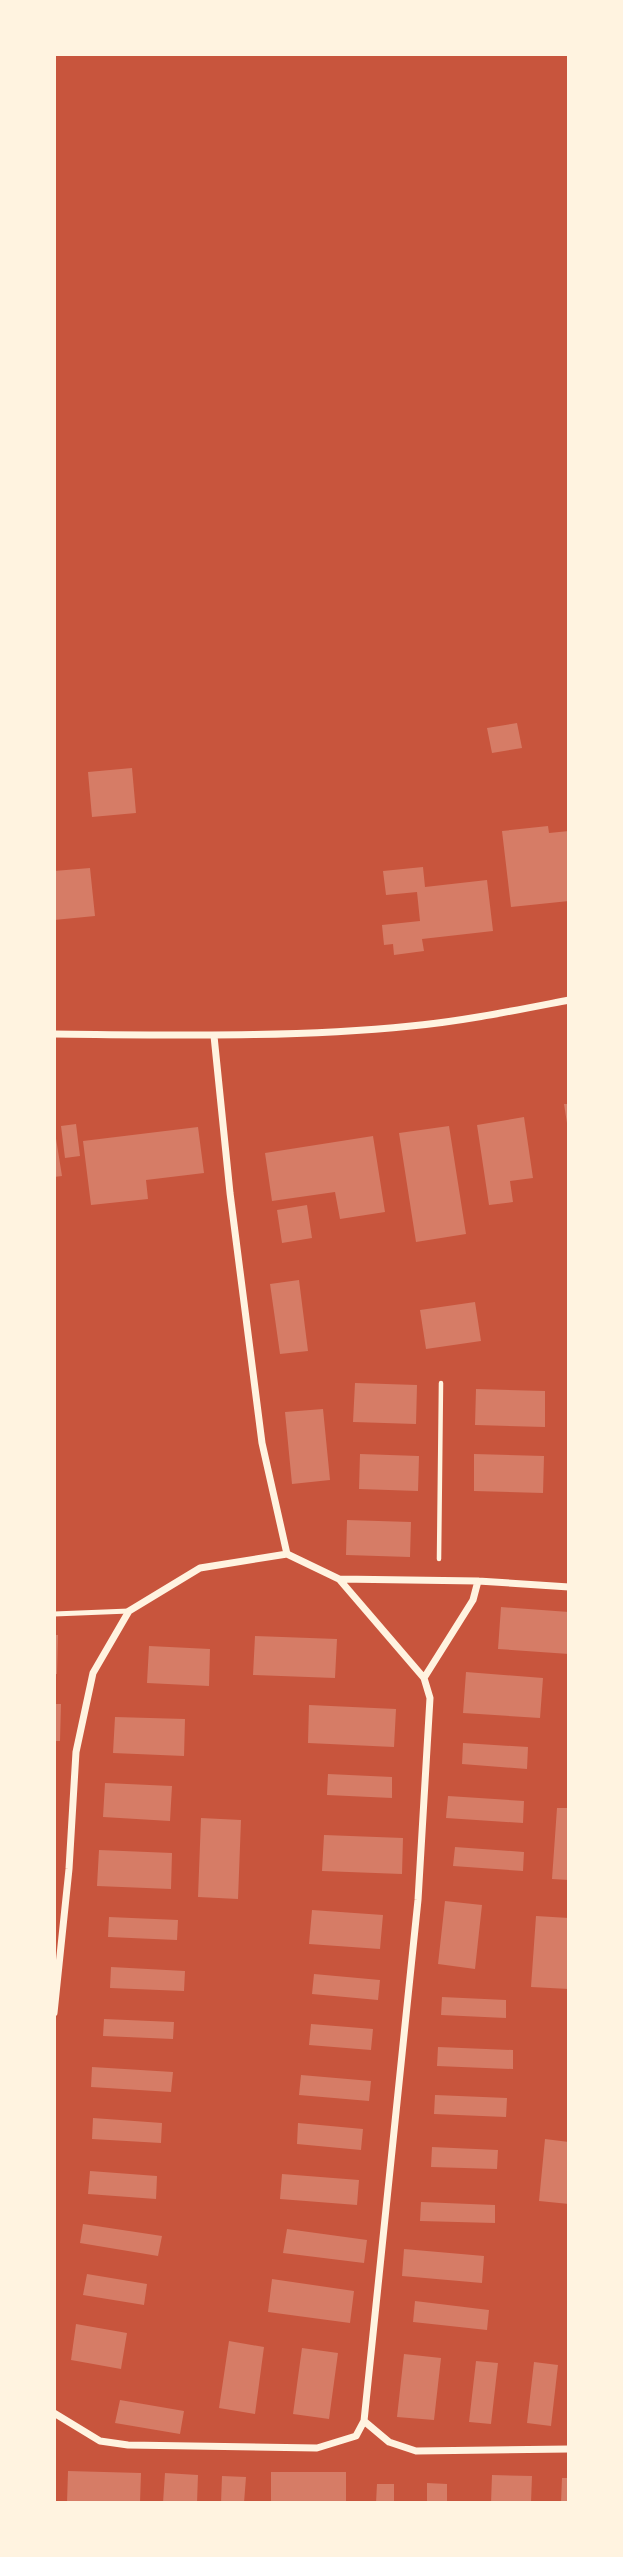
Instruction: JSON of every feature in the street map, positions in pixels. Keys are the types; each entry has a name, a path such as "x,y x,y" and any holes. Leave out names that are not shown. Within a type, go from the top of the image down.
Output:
{"street":[{"path":"54,1034 214,1036 412,1026 512,1012 569,1000"},
{"path":"214,1036 262,1443 287,1554"},
{"path":"54,2013 69,1869 76,1752 93,1673 129,1611 200,1568 287,1554 339,1579 424,1678 430,1698 418,1900 364,2421 356,2436 317,2448 128,2445 100,2441 54,2413"},
{"path":"339,1579 478,1581 569,1587"},
{"path":"424,1678 473,1600 478,1581"},
{"path":"364,2421 389,2442 416,2451 569,2449"}],"lane":[{"path":"54,1614 129,1611"}],"path":[{"path":"439,1581 441,1383"}],"building":[{"path":"517,723 522,748 492,753 487,728"},
{"path":"132,768 136,813 92,817 88,772"},
{"path":"548,826 549,833 569,831 569,901 511,907 502,831"},
{"path":"423,867 425,887 487,880 493,931 422,939 424,951 394,955 393,944 384,945 382,925 420,921 417,892 386,895 383,871"},
{"path":"90,868 95,916 54,920 54,871"},
{"path":"564,1104 569,1104 569,1123 567,1123"},
{"path":"524,1117 533,1178 510,1181 513,1202 489,1205 477,1125"},
{"path":"76,1124 80,1156 65,1158 61,1126"},
{"path":"54,1126 62,1176 54,1177"},
{"path":"449,1126 466,1234 416,1242 399,1133"},
{"path":"198,1127 204,1173 146,1180 148,1199 91,1205 83,1141"},
{"path":"373,1136 385,1212 340,1219 335,1192 272,1201 265,1153"},
{"path":"307,1205 312,1238 282,1243 277,1210"},
{"path":"299,1280 308,1351 280,1354 270,1284"},
{"path":"475,1302 481,1341 426,1349 420,1310"},
{"path":"355,1383 417,1385 416,1424 353,1422"},
{"path":"476,1389 545,1391 545,1427 475,1425"},
{"path":"323,1409 330,1480 292,1484 285,1412"},
{"path":"360,1454 419,1456 418,1491 359,1489"},
{"path":"474,1454 544,1456 543,1493 474,1491"},
{"path":"347,1520 411,1522 410,1557 346,1555"},
{"path":"501,1607 569,1612 569,1654 498,1649"},
{"path":"54,1635 58,1635 57,1674 54,1674"},
{"path":"255,1636 337,1639 335,1678 253,1675"},
{"path":"149,1646 210,1649 209,1686 147,1683"},
{"path":"466,1672 543,1678 540,1718 463,1713"},
{"path":"54,1704 61,1704 60,1741 54,1741"},
{"path":"309,1705 396,1709 394,1747 308,1743"},
{"path":"115,1717 185,1719 184,1756 113,1753"},
{"path":"463,1743 528,1747 527,1769 462,1764"},
{"path":"328,1774 392,1777 392,1798 327,1795"},
{"path":"105,1783 172,1786 170,1821 103,1817"},
{"path":"448,1796 524,1801 523,1823 446,1818"},
{"path":"557,1808 569,1808 569,1880 552,1879"},
{"path":"201,1818 241,1820 238,1899 198,1897"},
{"path":"324,1835 403,1838 402,1874 322,1871"},
{"path":"455,1847 524,1852 523,1871 453,1866"},
{"path":"99,1850 172,1853 171,1889 97,1886"},
{"path":"445,1901 482,1905 475,1969 438,1964"},
{"path":"312,1910 383,1915 380,1949 309,1944"},
{"path":"536,1916 569,1918 569,1989 531,1987"},
{"path":"109,1917 178,1920 177,1940 108,1937"},
{"path":"111,1967 185,1971 184,1991 110,1988"},
{"path":"314,1974 380,1980 378,2000 312,1994"},
{"path":"442,1997 506,2000 506,2018 441,2015"},
{"path":"104,2019 174,2022 173,2039 103,2036"},
{"path":"311,2024 373,2029 371,2050 309,2045"},
{"path":"438,2047 513,2050 513,2069 437,2066"},
{"path":"92,2067 173,2072 171,2092 91,2087"},
{"path":"301,2075 371,2081 369,2101 299,2095"},
{"path":"435,2095 507,2098 506,2117 434,2114"},
{"path":"93,2118 162,2123 161,2143 92,2139"},
{"path":"298,2123 363,2129 361,2150 297,2144"},
{"path":"545,2139 569,2142 569,2204 539,2201"},
{"path":"432,2147 498,2150 497,2169 431,2167"},
{"path":"90,2171 157,2176 156,2199 88,2194"},
{"path":"282,2174 359,2180 357,2205 280,2199"},
{"path":"421,2202 495,2205 495,2223 420,2221"},
{"path":"83,2224 162,2236 158,2256 80,2243"},
{"path":"287,2229 367,2240 364,2263 283,2253"},
{"path":"404,2249 484,2256 482,2283 402,2276"},
{"path":"87,2274 147,2284 144,2305 83,2295"},
{"path":"272,2279 354,2291 350,2323 268,2312"},
{"path":"415,2301 489,2310 487,2330 413,2322"},
{"path":"76,2324 127,2333 121,2369 71,2360"},
{"path":"229,2341 264,2347 255,2414 219,2408"},
{"path":"302,2348 338,2353 329,2419 293,2414"},
{"path":"404,2354 441,2358 434,2420 397,2417"},
{"path":"476,2361 498,2363 491,2424 469,2422"},
{"path":"534,2362 558,2365 551,2426 527,2423"},
{"path":"120,2400 184,2411 180,2434 115,2423"},
{"path":"68,2471 141,2473 140,2503 67,2503"},
{"path":"271,2472 346,2472 346,2503 271,2503"},
{"path":"165,2473 198,2475 197,2503 163,2503"},
{"path":"492,2475 532,2476 531,2503 491,2503"},
{"path":"222,2476 246,2477 244,2503 221,2503"},
{"path":"562,2478 569,2478 569,2503 561,2503"},
{"path":"427,2483 447,2484 447,2503 427,2503"},
{"path":"377,2484 394,2484 394,2503 376,2503"}]}
